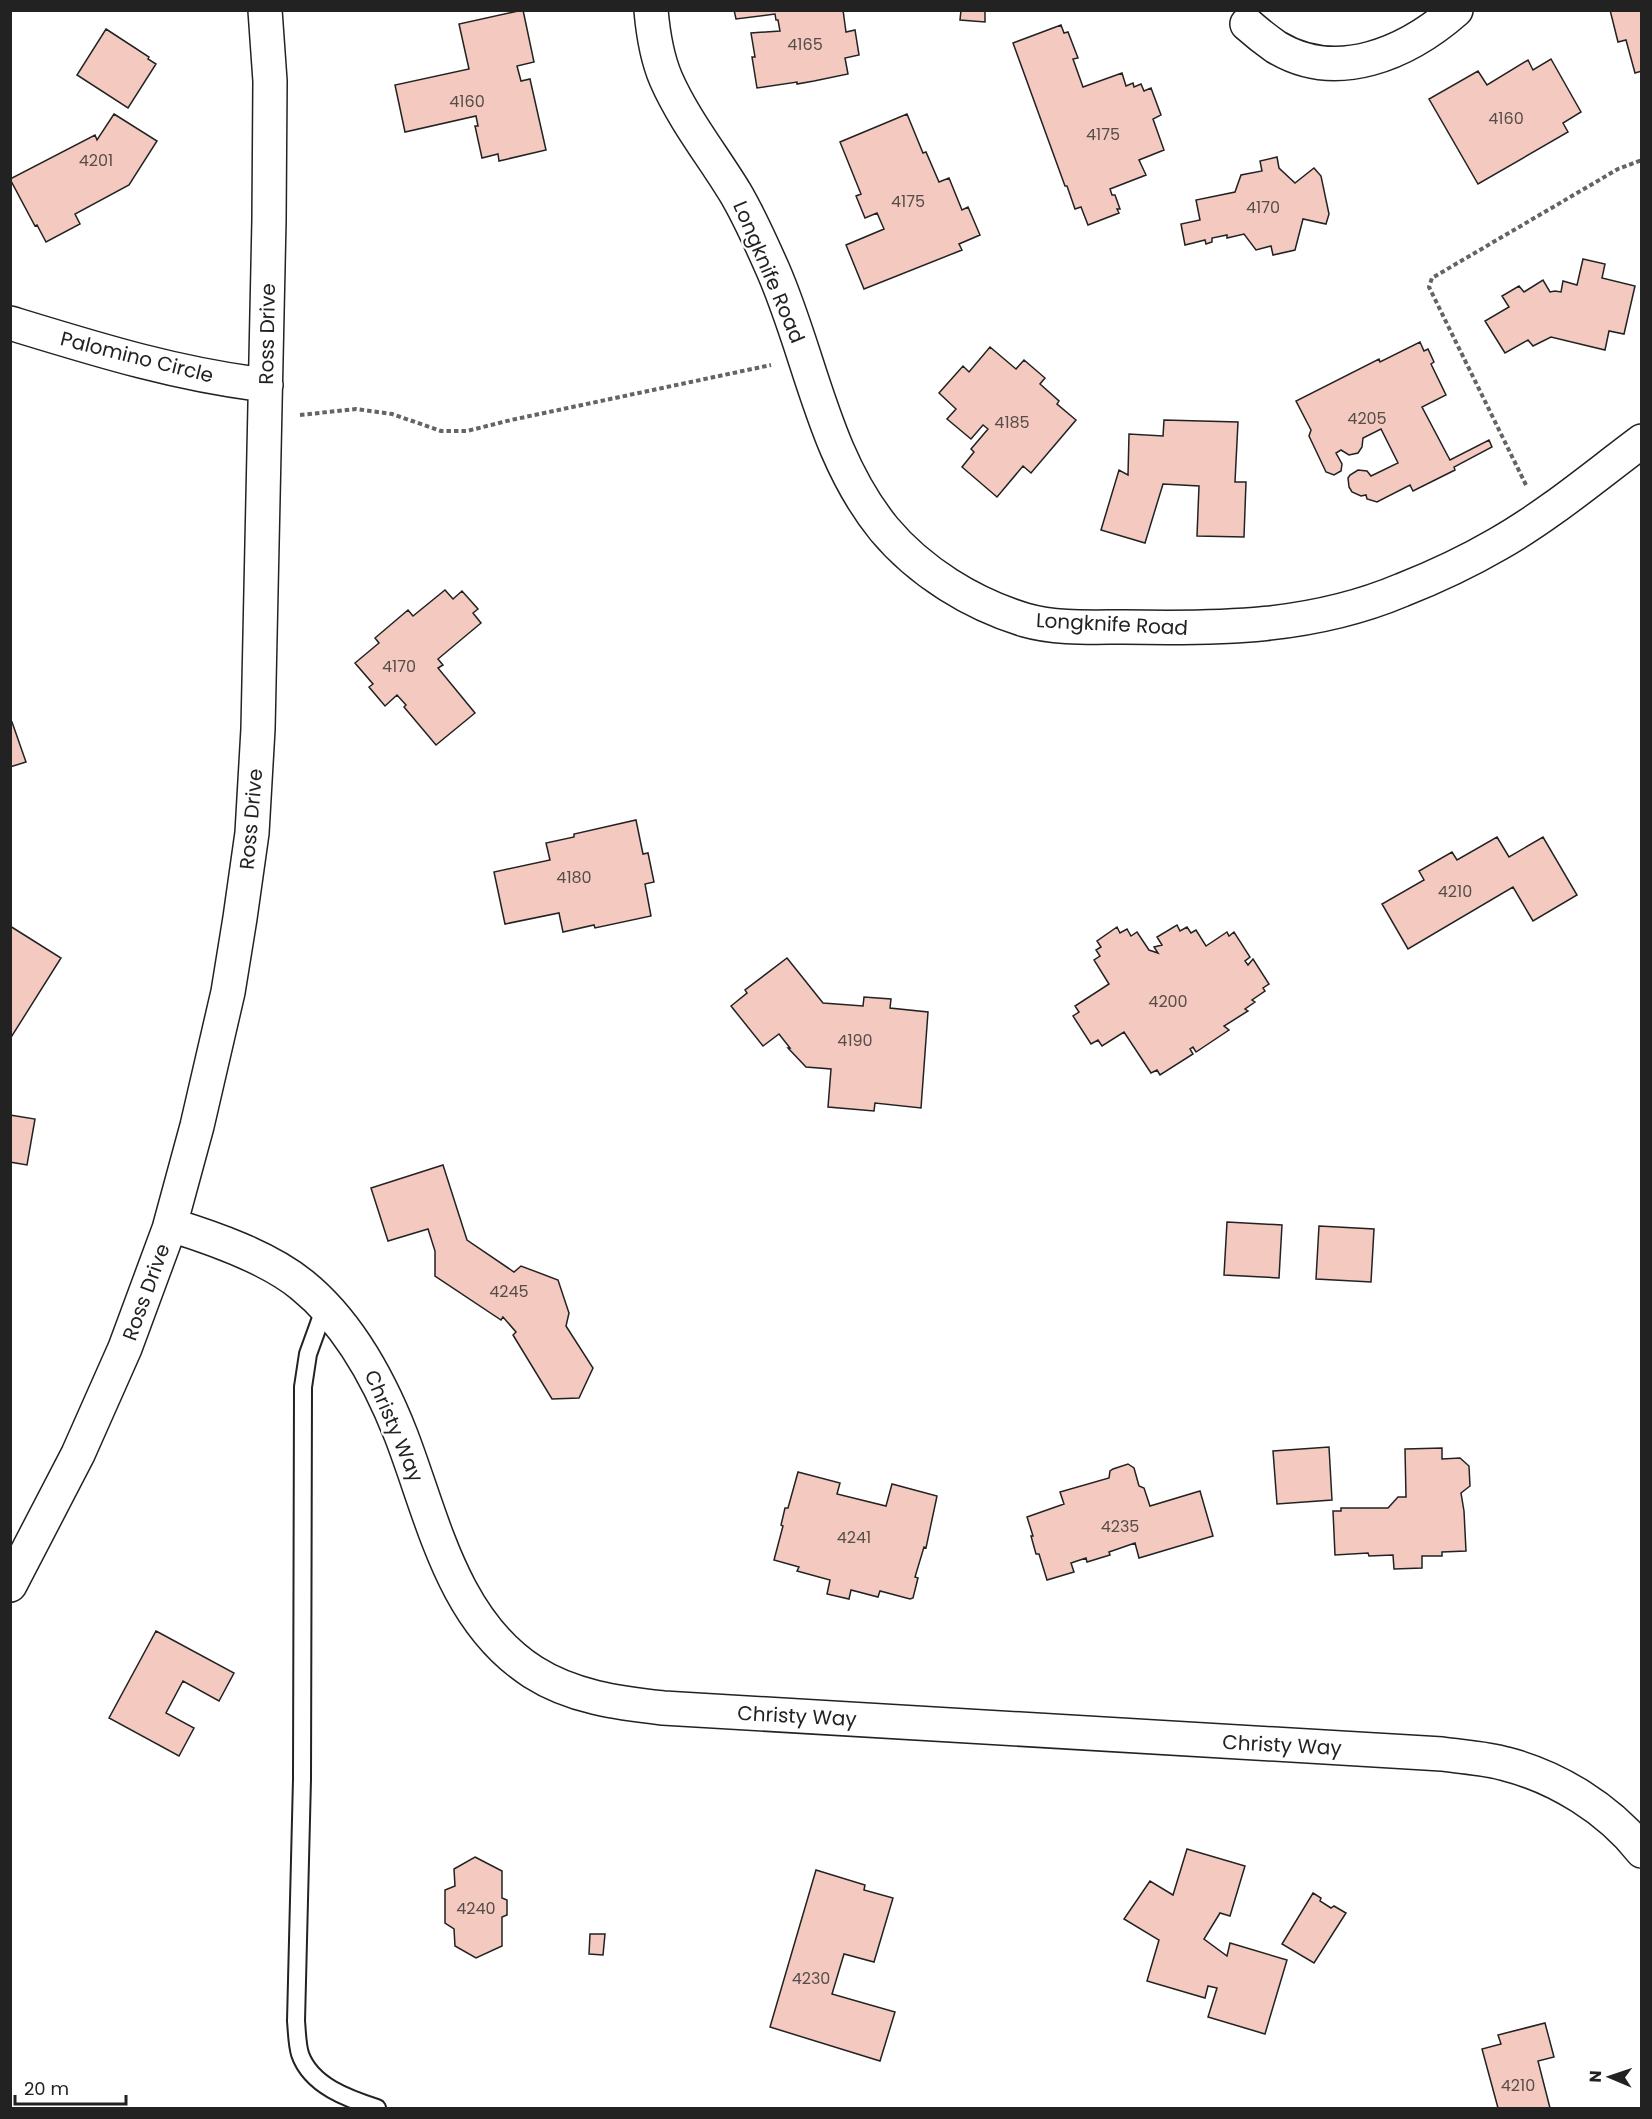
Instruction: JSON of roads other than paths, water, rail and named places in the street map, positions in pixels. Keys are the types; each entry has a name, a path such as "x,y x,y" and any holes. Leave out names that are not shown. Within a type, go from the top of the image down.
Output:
{"street":[{"name":"Ross Drive","path":"10,1585 83,1443 125,1348 171,1225 228,992 252,833 258,748 270,81 265,10"},
{"name":"Longknife Road","path":"651,10 654,36 664,76 681,108 739,198 774,272 794,321 835,447 860,496 887,532 915,560 944,582 1003,612 1030,621 1088,627 1227,628 1282,622 1341,610 1402,590 1447,571 1498,544 1546,513 1641,441"},
{"path":"1246,24 1276,47 1299,58 1341,64 1370,60 1402,47 1429,33 1456,10"},
{"name":"Palomino Circle","path":"10,323 145,363 195,375 266,385"},
{"name":"Christy Way","path":"171,1225 260,1259 302,1284 325,1307 360,1350 382,1390 401,1434 440,1546 459,1588 482,1624 505,1651 534,1672 566,1688 597,1699 663,1708 1442,1754 1473,1758 1506,1764 1539,1775 1575,1793 1605,1814 1641,1851"}],"lane":[{"path":"325,1307 308,1354 303,1387 302,1779 296,2021 300,2054 317,2080 350,2099 377,2109"}]}
